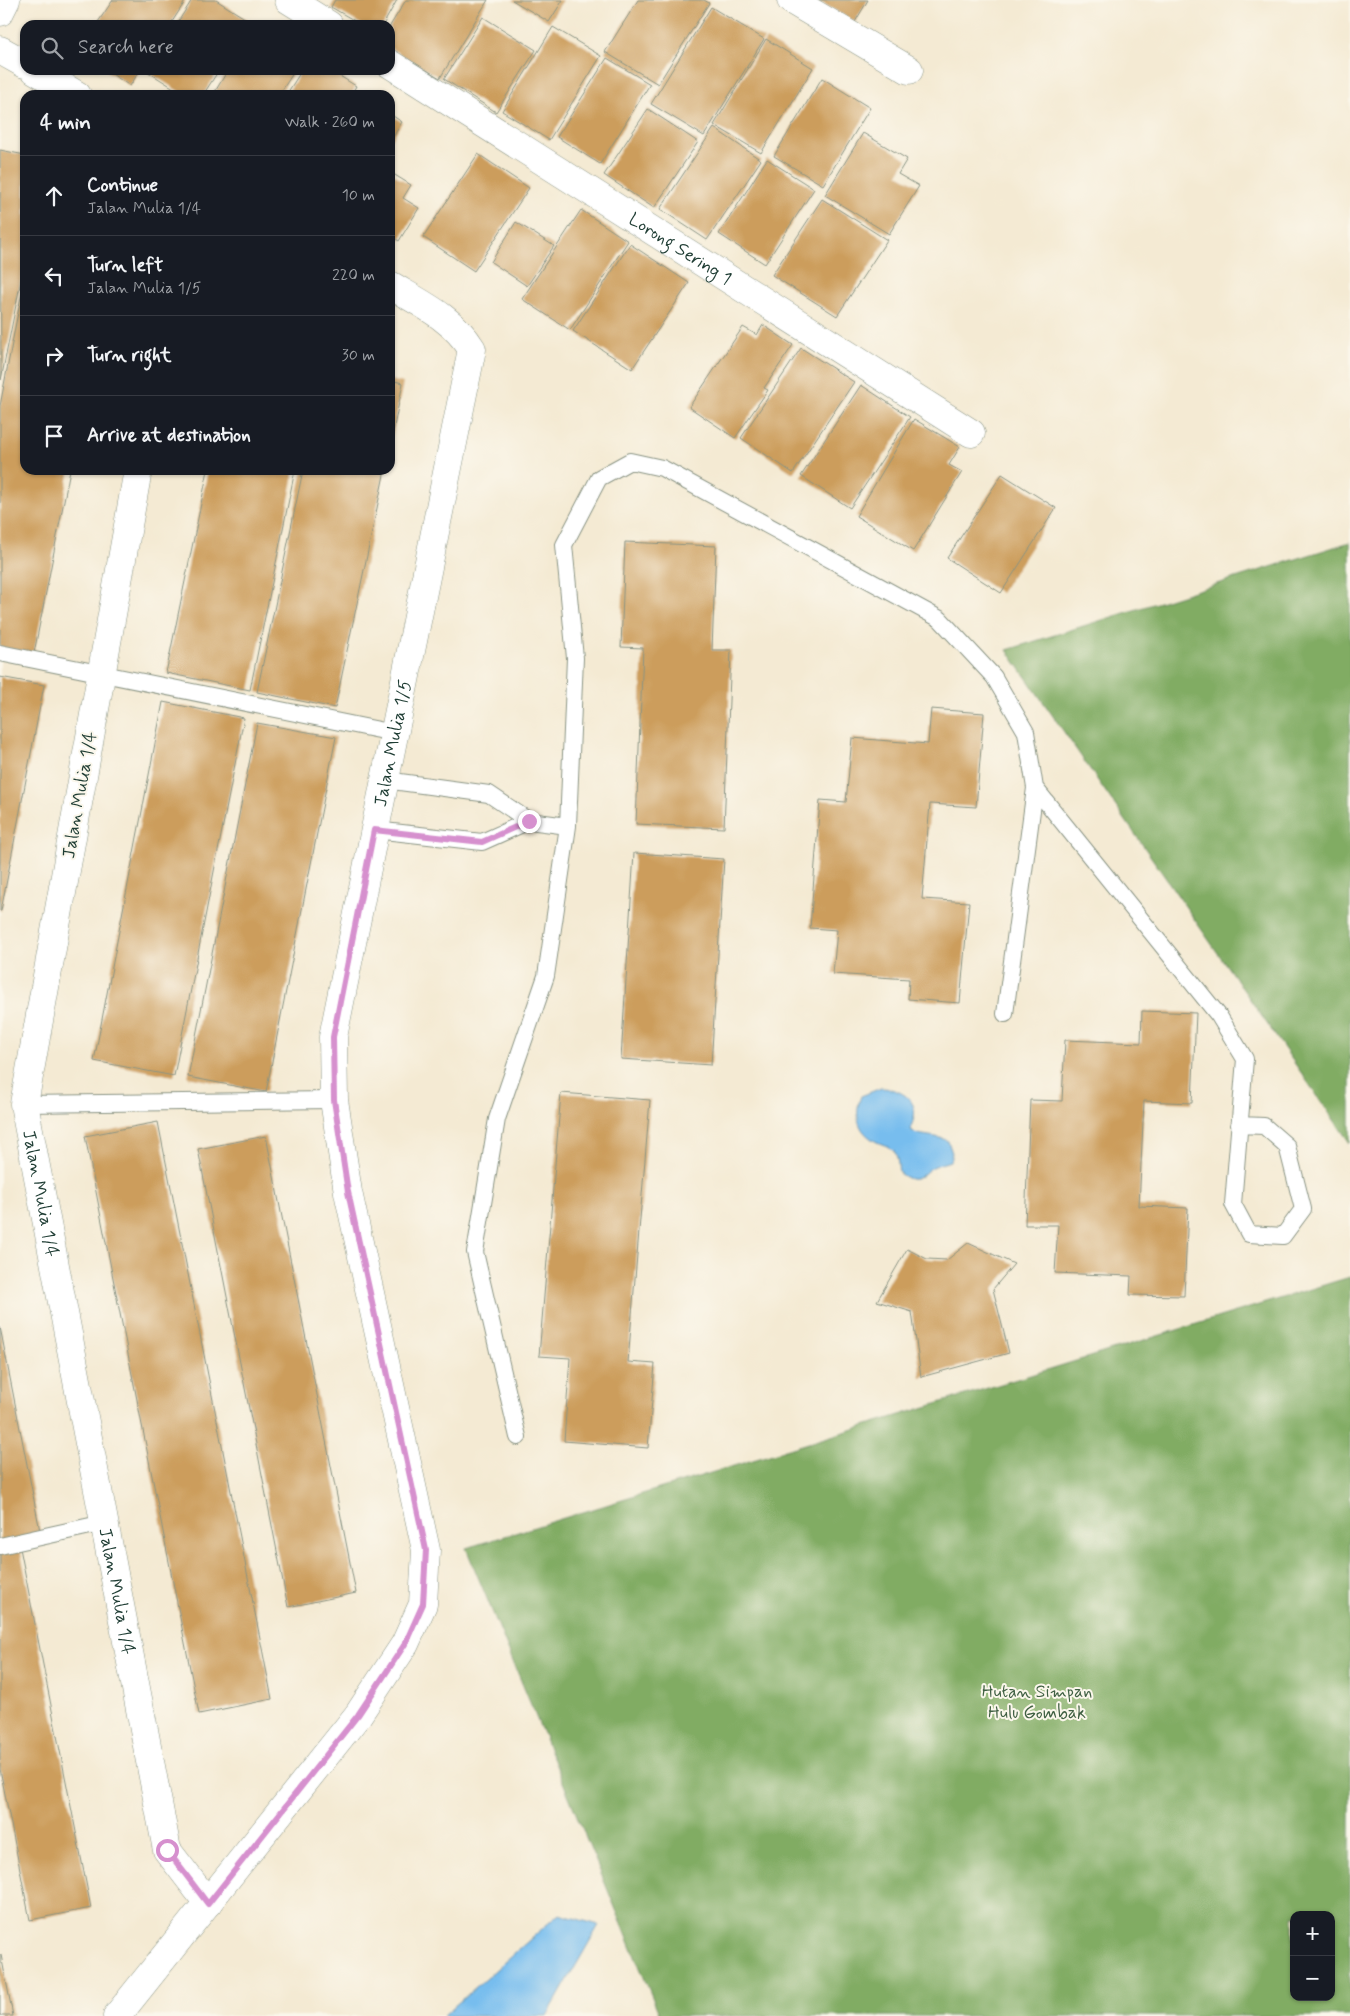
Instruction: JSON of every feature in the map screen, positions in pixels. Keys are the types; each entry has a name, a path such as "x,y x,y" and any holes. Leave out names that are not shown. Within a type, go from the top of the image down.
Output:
{"street":[{"path":"0,12 6,0"},
{"path":"290,0 321,20"},
{"path":"790,0 909,70"},
{"path":"0,50 20,61"},
{"name":"Lorong Sering 1","path":"395,67 970,433"},
{"path":"43,75 69,90"},
{"name":"Jalan Mulia 1/5","path":"117,2016 358,1715 405,1644 423,1604 426,1550 348,1192 334,1100 333,1037 472,349 462,333 445,318 395,288"},
{"name":"Jalan Mulia 1/4","path":"137,475 101,674 12,1103 104,1524 167,1850 208,1904"}],"lane":[{"path":"518,1437 475,1252 497,1119 546,976 568,826 575,658 564,545 599,478 630,461 662,468 940,619 994,677 1026,732 1035,788 1004,1014"},
{"path":"0,653 394,733"},
{"path":"385,780 489,794 529,821 568,826"},
{"path":"1035,788 1219,1016 1245,1059 1233,1204 1249,1234 1283,1236 1303,1209 1287,1146 1264,1126 1240,1125"},
{"path":"374,830 482,842 529,821"},
{"path":"12,1103 334,1100"},
{"path":"0,1546 104,1524"}],"green space":[{"path":"1350,542 1350,1143 1007,650"},
{"name":"Hutan Simpan Hulu Gombak","path":"1350,1277 1350,2016 660,2016 466,1548"}],"water":[{"path":"881,1088 900,1092 910,1099 914,1110 911,1126 912,1132 948,1141 952,1153 950,1161 935,1166 915,1179 899,1173 894,1151 890,1147 870,1138 861,1128 859,1122 858,1110 861,1096"},
{"path":"559,1914 599,1925 547,2016 443,2016"}],"building":[{"path":"113,0 186,0 173,20 99,20"},
{"path":"192,0 216,0 248,20 179,20"},
{"path":"335,0 397,0 386,20 353,20 331,7"},
{"path":"406,0 488,0 440,78 395,51 394,20"},
{"path":"512,0 563,0 549,22"},
{"path":"638,0 704,0 709,3 658,84 605,52"},
{"path":"817,0 868,0 855,22"},
{"path":"711,7 764,39 704,136 651,104"},
{"path":"483,17 536,50 496,112 444,79"},
{"path":"553,27 601,56 549,140 502,111"},
{"path":"766,39 813,68 761,153 714,125"},
{"path":"607,58 650,84 600,164 557,137"},
{"path":"114,75 137,75 130,86"},
{"path":"153,75 216,75 206,90 177,90"},
{"path":"225,75 292,75 282,90 216,90"},
{"path":"299,75 338,75 356,86 354,90 289,90"},
{"path":"822,78 870,108 823,185 774,156"},
{"path":"648,109 698,142 654,208 604,175"},
{"path":"395,117 402,122 395,134"},
{"path":"714,128 761,160 707,240 660,209"},
{"path":"863,133 907,159 898,174 919,186 889,234 825,195"},
{"path":"0,150 20,154 20,285 1,380"},
{"path":"478,154 529,188 474,271 423,237"},
{"path":"767,159 814,189 765,264 719,234"},
{"path":"395,175 411,185 403,198 419,208 399,241 395,238"},
{"path":"822,199 887,240 837,316 772,275"},
{"path":"581,210 628,241 570,330 522,299"},
{"path":"516,222 554,246 527,286 491,262"},
{"path":"630,244 689,283 632,369 573,331"},
{"path":"20,302 20,475 69,475 34,653 0,647 0,406"},
{"path":"763,325 793,345 764,388 768,390 735,438 689,407 743,327 757,335"},
{"path":"801,348 854,382 793,473 741,438"},
{"path":"395,381 403,383 395,422"},
{"path":"861,385 910,417 850,508 801,476"},
{"path":"914,419 960,447 949,465 962,472 913,551 856,516"},
{"path":"1002,474 1056,508 1001,593 947,558"},
{"path":"207,475 294,475 250,690 166,673"},
{"path":"302,475 384,475 335,708 257,692"},
{"path":"625,542 716,546 712,650 731,650 724,828 636,824 643,648 621,647"},
{"path":"0,677 44,685 1,911 0,911"},
{"path":"163,702 244,718 174,1076 94,1061"},
{"path":"931,709 984,713 976,807 930,804 922,899 969,902 960,1003 908,999 909,979 833,974 837,930 810,928 820,800 846,802 852,738 928,744"},
{"path":"257,723 336,737 266,1092 188,1077"},
{"path":"634,853 724,859 711,1065 621,1059"},
{"path":"1142,1011 1196,1013 1192,1103 1144,1101 1139,1206 1188,1208 1184,1296 1130,1295 1131,1276 1055,1273 1058,1225 1025,1225 1030,1100 1062,1101 1065,1040 1141,1043"},
{"path":"561,1093 650,1100 628,1362 655,1364 648,1448 564,1441 570,1358 539,1356"},
{"path":"158,1122 272,1699 199,1714 85,1136"},
{"path":"266,1136 356,1593 288,1607 198,1149"},
{"path":"968,1243 1014,1264 993,1289 1009,1353 921,1377 912,1312 877,1301 907,1249 927,1259 947,1260"},
{"path":"0,1327 41,1536 0,1544"},
{"path":"20,1548 91,1908 30,1920 0,1769 0,1552"},
{"path":"1,1955 13,2016 0,2016"}],"route":[{"path":"167,1850 208,1904 358,1715 405,1644 423,1604 426,1550 348,1192 334,1100 333,1037 374,830 482,842 529,821"}]}
